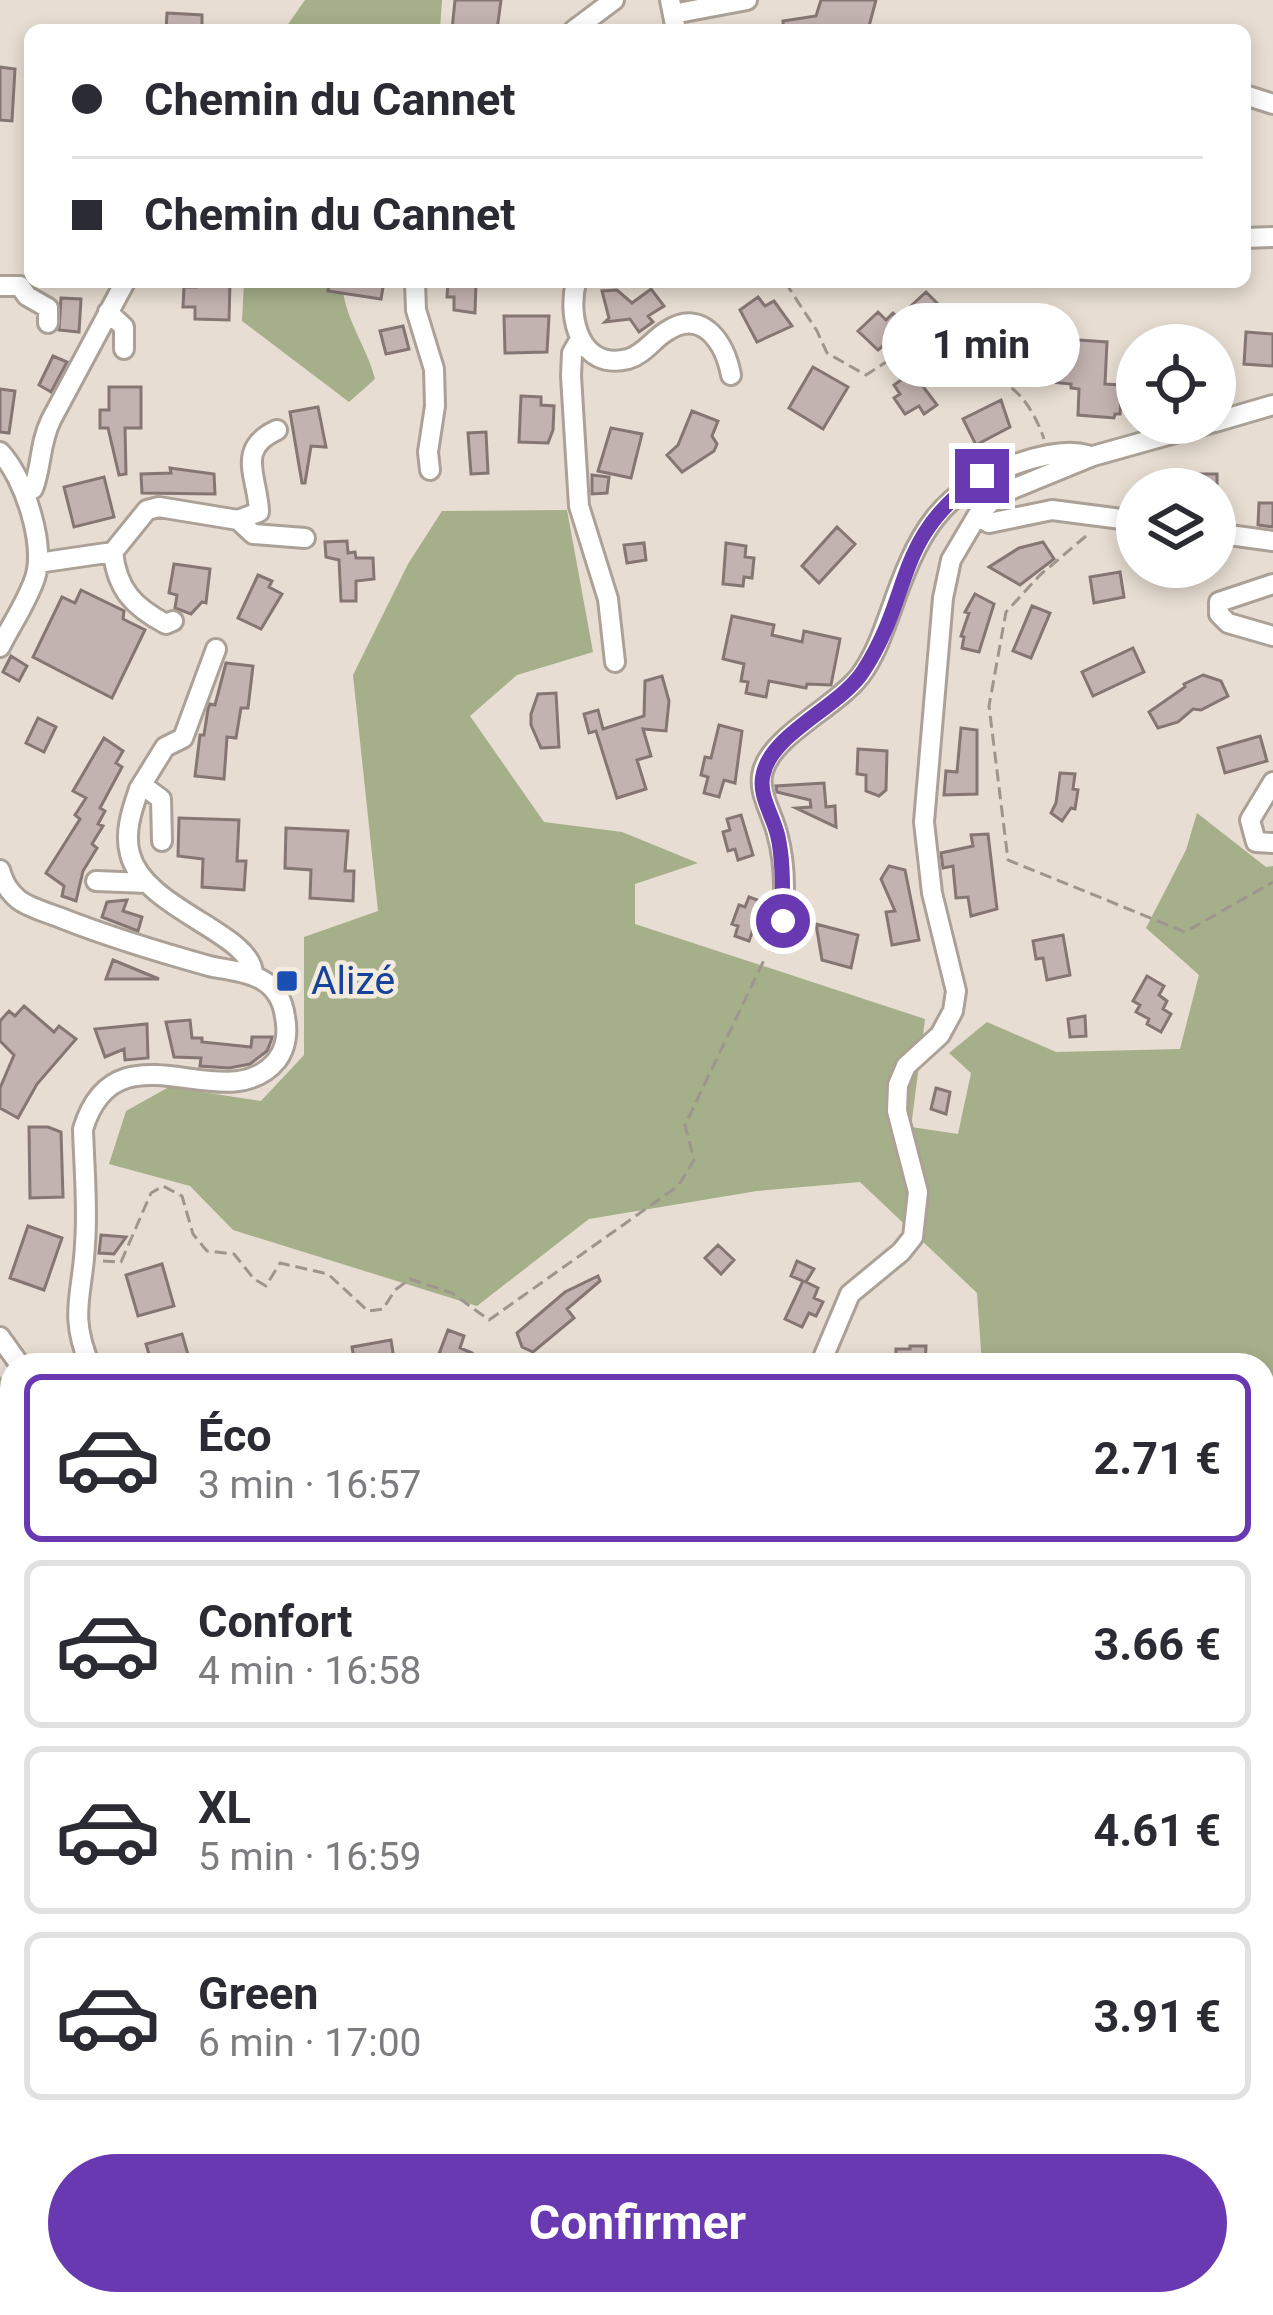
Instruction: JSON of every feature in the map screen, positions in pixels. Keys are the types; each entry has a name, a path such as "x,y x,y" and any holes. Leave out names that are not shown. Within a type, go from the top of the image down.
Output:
{"street":[{"path":"582,24 614,0"},
{"path":"673,15 747,0"},
{"path":"0,286 20,286 48,308 48,323"},
{"path":"25,494 37,480 40,443 122,288"},
{"path":"416,288 416,310 434,369 430,470"},
{"path":"575,288 572,320 579,341 599,356 625,360 643,352 670,328 688,325 710,329 726,349 731,375"},
{"path":"108,312 124,327 124,349"},
{"path":"579,341 572,353 571,376 579,506 608,599 615,662"},
{"path":"1236,415 1273,405"},
{"path":"38,563 113,552 147,510 158,507 238,520 259,512 251,458 262,437 278,430"},
{"path":"825,1353 850,1294 902,1252 913,1237 918,1192 897,1112 898,1085 906,1066 940,1035 953,1011 956,992 932,893 924,822 943,598 951,560 977,516 998,495 1135,444"},
{"path":"0,452 14,468 25,494 38,563 34,581 0,647"},
{"path":"776,941 783,921 781,856 761,786 772,754 842,696 863,672 919,539 950,498 982,476 1050,456 1079,452 1093,456"},
{"path":"977,516 989,523 1052,509 1116,518"},
{"path":"238,520 253,534 305,538"},
{"path":"1236,536 1273,541"},
{"path":"113,552 116,574 130,599 166,624 173,621"},
{"path":"1273,584 1219,602 1219,614 1228,623 1273,636"},
{"path":"217,649 183,738 165,747 139,789 128,823 129,852 147,883 198,924 247,952 253,975"},
{"path":"1273,782 1250,820 1256,842 1273,843"},
{"path":"139,789 161,799 162,841"},
{"path":"0,870 4,885 21,902 110,936 253,975 275,990 284,1010 287,1032 281,1056 264,1074 239,1082 137,1076 101,1091 88,1111 82,1129 83,1258 75,1305 86,1353"},
{"path":"96,881 147,883"}],"path":[{"path":"789,288 826,353 866,375 918,344 924,346 943,381 970,376 995,378 1010,386 1035,412 1050,456"},
{"path":"1108,517 1040,575 1006,612 989,706 1009,860 1185,932 1273,882"},
{"path":"83,1258 121,1262 151,1193 163,1186 182,1196 193,1234 207,1251 234,1254 254,1280 266,1286 280,1263 328,1274 368,1311 382,1309 410,1279 452,1294 489,1320 678,1186 694,1160 685,1125 755,974 776,941"}],"green space":[{"path":"305,0 442,0 440,24 288,24"},
{"path":"244,288 343,288 375,379 349,402 242,321"},
{"path":"567,510 593,652 517,675 470,716 544,822 622,832 698,863 635,884 635,924 925,1019 911,1127 958,1134 971,1073 949,1053 987,1022 1056,1052 1180,1049 1199,975 1146,928 1186,850 1197,813 1266,867 1273,866 1273,1353 981,1353 977,1293 860,1182 757,1191 589,1219 477,1306 233,1230 190,1186 109,1164 126,1111 169,1087 261,1101 304,1055 304,937 378,911 353,675 408,564 442,511"}],"building":[{"path":"455,0 501,0 498,24 453,24"},
{"path":"821,0 876,0 870,24 783,24 816,16"},
{"path":"167,13 202,15 202,24 166,24"},
{"path":"0,67 15,69 12,121 0,120"},
{"path":"184,288 230,288 229,320 195,319 195,307 183,307"},
{"path":"328,288 383,288 381,299"},
{"path":"448,288 476,288 475,313 454,310 454,297 447,297"},
{"path":"651,289 664,306 648,316 653,322 639,332 630,319 605,322 609,318 602,291 617,290 632,303"},
{"path":"926,292 939,305 907,344 910,346 896,356 885,344 878,350 858,331 878,312 886,320 893,313 898,318"},
{"path":"758,297 765,306 774,301 792,326 757,342 740,310"},
{"path":"61,298 81,299 79,332 59,330"},
{"path":"504,316 549,316 547,352 505,353"},
{"path":"403,326 409,349 386,354 380,331"},
{"path":"1246,332 1273,334 1273,366 1244,364"},
{"path":"1064,339 1107,342 1105,384 1116,385 1114,418 1078,415 1079,389 1040,381 1041,356 1046,351 1063,353"},
{"path":"53,356 67,362 51,392 39,385"},
{"path":"813,367 848,387 823,429 789,408"},
{"path":"912,372 937,405 924,414 919,406 905,414 894,398 900,394 894,385"},
{"path":"109,387 141,387 141,428 125,428 126,474 119,475 108,428 100,428 100,410 109,410"},
{"path":"0,389 15,391 9,433 0,432"},
{"path":"521,396 541,397 541,405 554,406 548,443 519,442"},
{"path":"1001,400 1010,427 976,445 963,419"},
{"path":"318,407 326,447 311,446 302,483 290,412"},
{"path":"692,411 718,421 712,436 717,444 682,472 667,455 678,445"},
{"path":"611,428 642,434 631,478 598,471"},
{"path":"486,432 488,473 471,474 468,433"},
{"path":"170,468 214,474 215,494 142,493 141,474 171,473"},
{"path":"592,475 609,477 607,493 592,494"},
{"path":"104,477 114,517 74,527 64,487"},
{"path":"1259,503 1273,503 1273,527 1258,525"},
{"path":"837,527 855,544 819,583 802,566"},
{"path":"347,541 348,553 373,558 374,579 356,581 356,601 341,601 339,560 326,557 325,542"},
{"path":"1043,542 1054,559 1020,585 989,567 1019,548"},
{"path":"644,543 646,560 627,563 624,545"},
{"path":"726,543 746,546 745,557 754,558 752,578 744,577 743,586 723,584"},
{"path":"174,564 210,569 206,603 191,614 175,608 177,595 169,593"},
{"path":"1116,573 1116,588 1123,588 1124,597 1094,603 1090,577"},
{"path":"258,575 272,581 269,587 282,594 261,629 238,618"},
{"path":"81,590 124,611 123,619 145,630 112,698 33,657 62,597 75,603"},
{"path":"975,594 994,604 979,652 962,648 961,636 969,613 965,612"},
{"path":"1032,606 1050,613 1031,658 1013,651"},
{"path":"732,616 774,625 772,635 802,642 804,631 840,639 831,685 807,684 806,688 769,681 766,697 746,693 748,682 741,681 744,664 723,659"},
{"path":"1133,648 1144,672 1093,696 1082,672"},
{"path":"11,656 27,666 19,681 3,672"},
{"path":"226,663 253,666 248,708 241,708 236,738 227,737 224,779 195,776 200,735 204,735 210,704 215,705"},
{"path":"1203,675 1221,681 1228,696 1158,728 1149,712"},
{"path":"662,676 669,701 666,731 643,729 651,756 637,760 646,789 617,798 596,731 589,733 584,714 598,710 603,729 644,716 645,681"},
{"path":"556,693 559,747 541,748 531,714 538,694"},
{"path":"38,718 56,727 44,752 26,743"},
{"path":"719,725 742,731 735,783 724,780 719,797 704,793 708,777 701,775 705,757 711,758"},
{"path":"961,728 977,730 977,794 944,795 946,771 957,772"},
{"path":"1260,736 1267,761 1225,773 1218,748"},
{"path":"104,738 123,751 116,763 122,767 100,808 105,811 98,824 103,826 92,844 97,848 83,871 76,901 62,896 64,886 46,873 80,819 75,815 86,798 73,791"},
{"path":"858,749 887,751 886,790 879,796 866,791 866,775 857,774"},
{"path":"1060,773 1075,774 1073,789 1078,790 1075,809 1062,821 1051,813"},
{"path":"824,783 826,807 835,806 836,827 796,808 811,807 810,800 777,792 776,786"},
{"path":"741,815 753,855 738,860 735,849 728,851 723,832 730,830 727,819"},
{"path":"179,818 239,820 237,861 246,861 244,890 202,887 203,859 178,856"},
{"path":"286,828 348,831 345,871 354,871 353,901 310,898 311,870 285,868"},
{"path":"988,834 997,909 971,916 968,897 956,898 953,866 943,868 941,853 973,846 971,835"},
{"path":"889,866 905,870 919,940 892,945 886,912 895,911 881,879"},
{"path":"749,897 763,902 749,941 735,936 738,926 732,924 739,905 745,907"},
{"path":"127,900 123,911 142,917 138,931 102,917 107,902"},
{"path":"816,924 858,935 851,968 822,960"},
{"path":"1063,935 1070,975 1047,980 1043,958 1036,959 1033,941"},
{"path":"113,960 159,979 106,979"},
{"path":"1147,976 1164,986 1159,995 1167,1001 1163,1009 1171,1014 1161,1032 1136,1012 1140,1005 1133,1001"},
{"path":"24,1006 54,1032 59,1026 76,1039 37,1084 18,1118 0,1108 0,1088 14,1055 0,1041 0,1021 9,1011 15,1016"},
{"path":"1085,1016 1086,1036 1070,1037 1068,1019"},
{"path":"190,1020 192,1038 202,1038 202,1042 251,1047 252,1037 272,1037 267,1051 250,1064 200,1066 201,1058 174,1057 166,1022"},
{"path":"147,1024 148,1058 125,1060 124,1049 105,1057 95,1029"},
{"path":"936,1088 950,1092 946,1114 931,1109"},
{"path":"29,1127 61,1132 63,1197 30,1198"},
{"path":"28,1226 62,1238 44,1290 10,1278"},
{"path":"101,1235 126,1237 114,1254 99,1253"},
{"path":"718,1245 734,1260 721,1274 705,1258"},
{"path":"797,1261 814,1269 806,1282 818,1288 814,1298 823,1302 816,1316 809,1313 802,1327 785,1319 803,1281 791,1276"},
{"path":"162,1264 174,1306 138,1316 126,1275"},
{"path":"598,1276 600,1281 567,1309 574,1318 533,1352 522,1347 517,1333 565,1292"},
{"path":"448,1330 464,1336 460,1348 472,1353 439,1353"},
{"path":"182,1334 188,1353 149,1353 146,1344"},
{"path":"391,1340 393,1353 353,1353 352,1347"},
{"path":"926,1346 926,1353 896,1353 896,1349"}],"place":[{"name":"Alizé","path":"287,981"}],"route":[{"path":"783,921 781,856 761,786 763,770 772,754 842,696 863,672 919,539 950,498 982,476"}]}
